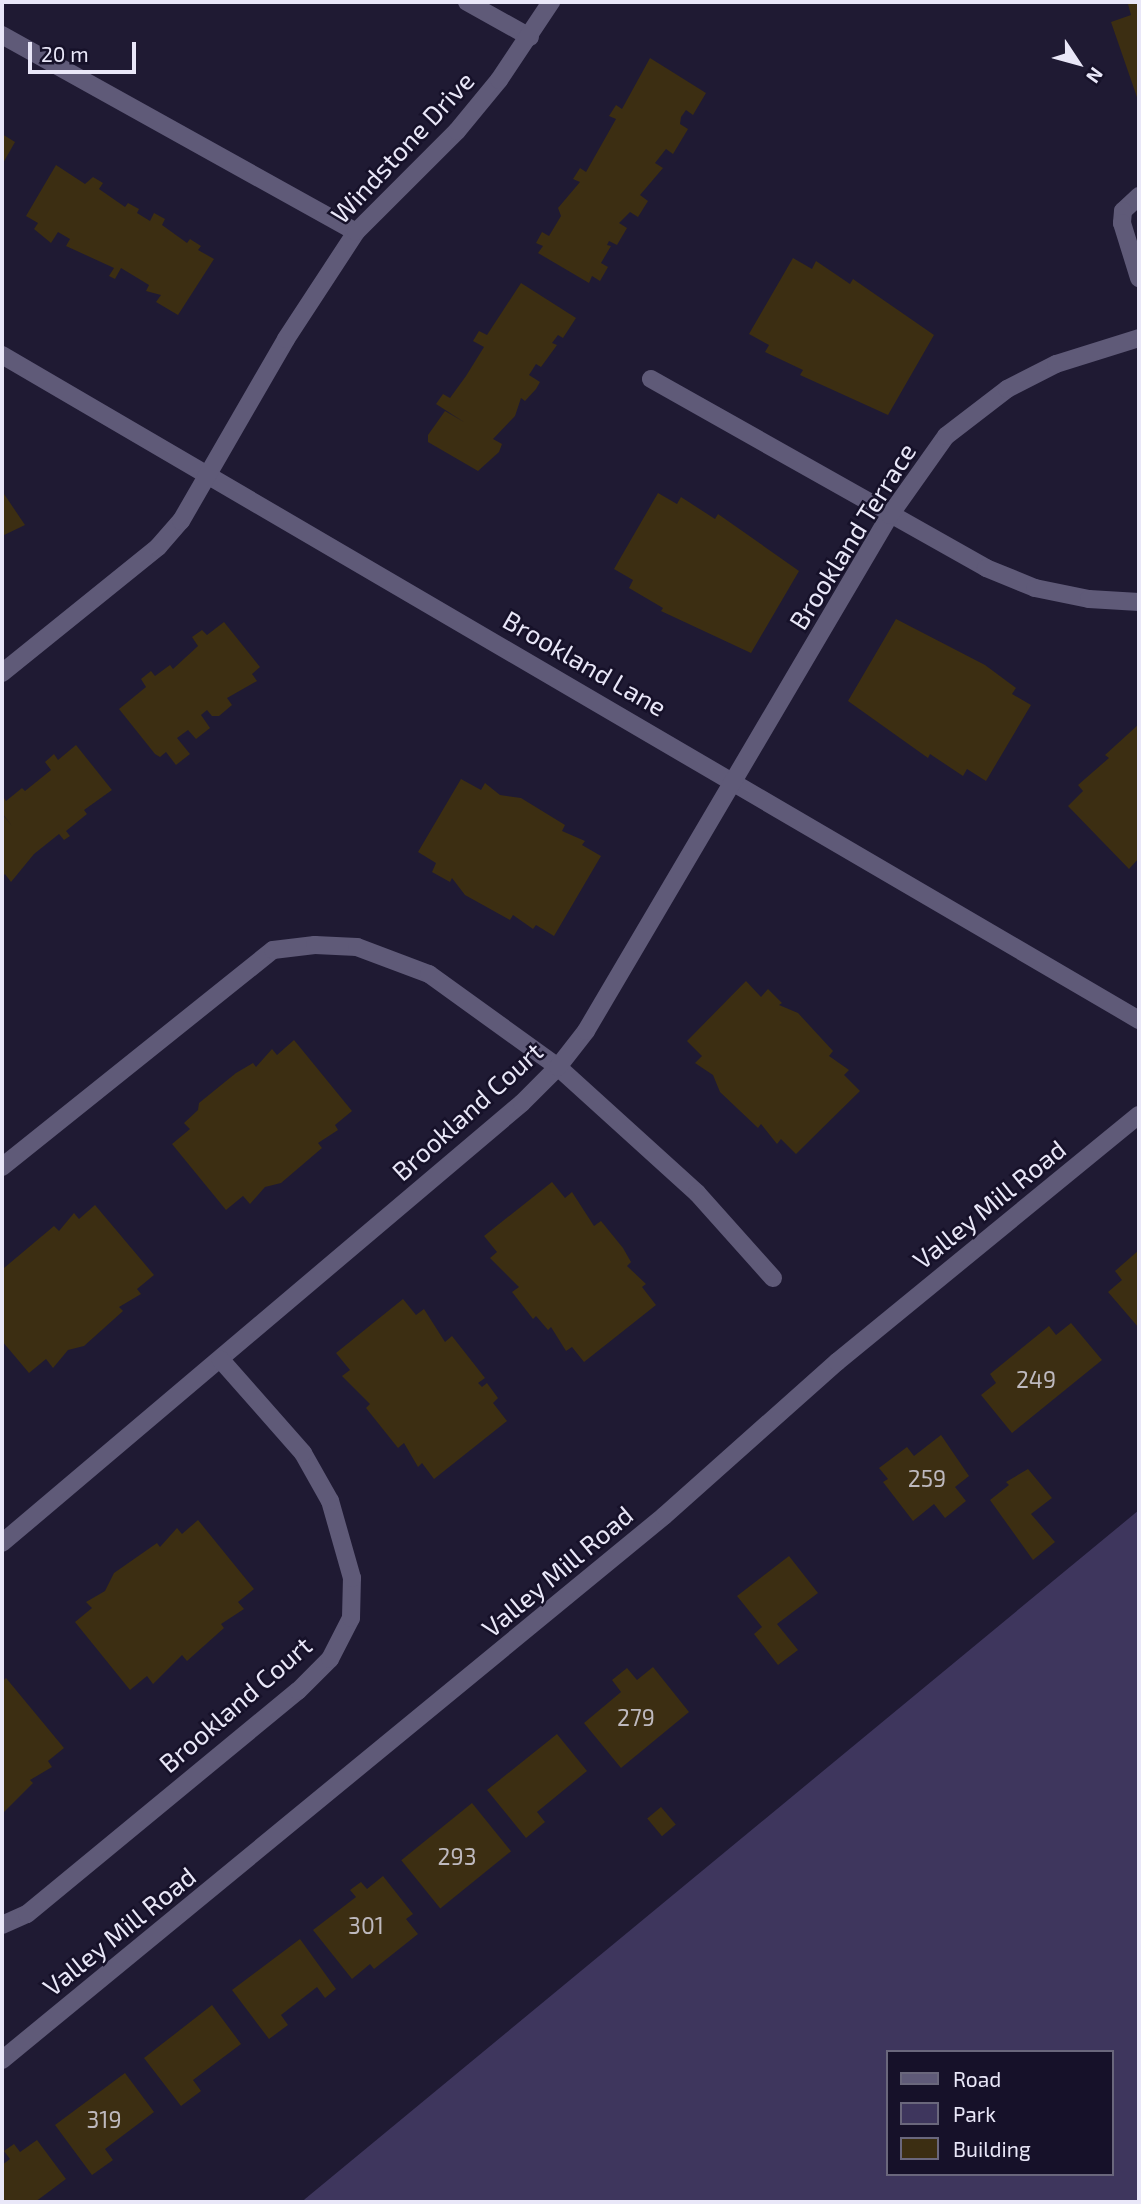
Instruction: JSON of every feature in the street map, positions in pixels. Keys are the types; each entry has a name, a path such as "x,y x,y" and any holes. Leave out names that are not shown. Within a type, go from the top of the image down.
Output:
{"street":[{"path":"467,2 530,37"},
{"name":"Windstone Drive","path":"2,673 158,547 181,521 286,339 356,232 457,131 530,37 551,2"},
{"path":"2,35 356,232"},
{"path":"1139,196 1123,211 1122,223 1139,278"},
{"name":"Brookland Terrace","path":"736,782 890,514 946,436 998,395 1056,364 1139,338"},
{"name":"Brookland Lane","path":"2,355 1139,1020"},
{"path":"651,379 986,568 1035,588 1089,600 1139,602"},
{"name":"Brookland Court","path":"2,1543 522,1104 558,1068 586,1031 736,782"},
{"path":"2,1167 273,950 315,945 358,947 398,959 429,974 558,1068 697,1193 773,1278"},
{"name":"Valley Mill Road","path":"2,2060 643,1533 837,1362 1139,1115"},
{"name":"Brookland Court","path":"2,1925 27,1914 298,1691 330,1659 351,1618 352,1578 330,1501 303,1453 220,1359"}],"green space":[{"path":"1139,1510 1139,2202 302,2202"}],"building":[{"path":"1139,2 1139,103 1111,22 1131,15 1128,4"},
{"path":"650,58 706,93 693,115 686,110 681,117 680,124 688,129 673,154 666,149 655,163 663,168 640,195 648,201 638,217 630,212 619,223 627,228 617,245 609,241 607,245 611,246 601,263 608,267 600,281 592,276 589,283 538,253 543,246 536,243 542,232 549,236 561,216 558,208 580,182 573,179 580,168 586,172 616,119 609,116 616,105 622,109"},
{"path":"2,134 15,142 2,165"},
{"path":"56,165 85,184 93,177 103,183 99,189 125,207 128,203 139,209 137,213 150,221 154,213 165,219 162,225 187,243 190,239 201,246 198,250 214,259 178,315 156,302 161,295 146,291 149,285 121,268 115,279 109,276 114,268 66,246 70,239 58,232 51,243 34,229 38,223 26,216"},
{"path":"793,258 812,269 816,261 850,284 853,279 934,335 888,415 800,375 803,370 765,352 769,345 749,334"},
{"path":"521,283 576,318 563,338 558,335 552,343 557,345 541,367 536,364 529,375 540,382 525,401 521,398 515,416 493,439 502,444 499,452 478,471 428,442 428,435 445,411 464,422 436,404 443,394 450,398 466,376 484,347 473,341 479,331 487,335"},
{"path":"2,491 25,525 2,536"},
{"path":"658,493 677,504 681,497 715,519 718,514 799,571 751,653 661,611 663,608 629,588 633,580 614,569"},
{"path":"896,619 985,665 1016,688 1012,694 1031,705 986,781 967,769 963,776 930,754 928,758 848,701"},
{"path":"224,622 260,667 252,674 257,681 227,698 232,705 219,716 212,716 207,710 201,715 210,728 196,739 188,730 177,738 190,754 176,765 166,752 160,757 155,754 119,709 146,687 141,679 151,671 155,676 170,665 173,669 198,646 192,637 202,630 207,635"},
{"path":"1139,724 1139,858 1129,869 1068,806 1083,791 1078,785 1109,758 1105,755"},
{"path":"76,745 112,790 84,810 87,814 66,831 70,836 64,840 59,834 34,854 11,882 5,874 2,877 2,814 12,826 2,813 2,795 6,801 22,788 25,791 51,770 45,762 54,754 58,760"},
{"path":"461,779 481,790 485,783 500,795 521,798 565,825 562,831 585,841 582,845 601,856 554,936 536,925 533,929 513,915 510,920 465,895 452,878 450,882 432,872 436,863 418,852"},
{"path":"746,981 761,997 768,989 782,1003 779,1005 798,1013 833,1051 829,1056 849,1070 844,1075 860,1091 796,1154 781,1139 777,1144 761,1124 758,1128 720,1092 713,1075 695,1063 702,1056 687,1041"},
{"path":"294,1040 352,1111 335,1125 338,1130 318,1143 322,1148 281,1183 265,1187 250,1204 243,1196 226,1210 172,1144 190,1129 184,1123 198,1110 199,1103 236,1073 253,1063 256,1067 272,1049 277,1055"},
{"path":"552,1182 565,1198 572,1192 594,1226 601,1221 623,1248 631,1262 627,1266 646,1284 642,1287 656,1305 584,1362 572,1347 566,1351 551,1327 548,1330 536,1316 533,1319 512,1292 519,1287 490,1258 497,1252 484,1236"},
{"path":"95,1205 154,1275 137,1289 141,1294 119,1307 123,1311 84,1346 68,1350 53,1368 46,1359 29,1373 2,1341 4,1268 54,1226 59,1231 74,1213 79,1219"},
{"path":"1139,1250 1139,1328 1108,1292 1122,1280 1115,1271"},
{"path":"403,1299 416,1315 424,1309 445,1342 452,1336 485,1378 478,1383 482,1387 487,1383 498,1398 493,1403 507,1421 434,1479 422,1463 418,1467 404,1443 398,1448 366,1408 370,1404 342,1376 350,1370 336,1353"},
{"path":"1071,1323 1102,1360 1012,1433 981,1395 996,1383 990,1374 1049,1326 1056,1335"},
{"path":"941,1435 969,1476 955,1487 966,1501 945,1518 934,1504 913,1521 883,1482 888,1479 879,1468 907,1447 914,1456"},
{"path":"1028,1469 1052,1498 1031,1514 1055,1542 1033,1560 990,1500 1009,1485 1006,1482"},
{"path":"198,1520 254,1589 238,1602 244,1609 221,1624 224,1628 187,1661 182,1655 153,1684 147,1676 130,1690 75,1622 92,1608 86,1602 105,1591 114,1573 157,1543 160,1547 177,1528 182,1534"},
{"path":"789,1556 818,1593 777,1624 798,1650 778,1665 754,1634 762,1627 737,1596"},
{"path":"653,1667 689,1712 621,1768 584,1723 621,1692 612,1680 627,1668 637,1680"},
{"path":"6,1678 64,1748 48,1761 52,1767 30,1780 33,1783 2,1814 2,1682"},
{"path":"557,1734 587,1771 537,1812 545,1822 526,1838 487,1790"},
{"path":"472,1803 511,1851 440,1908 401,1860"},
{"path":"661,1807 676,1825 662,1836 647,1819"},
{"path":"383,1876 413,1914 406,1919 418,1934 374,1969 370,1964 352,1979 313,1930 356,1897 350,1890 361,1882 367,1889"},
{"path":"300,1939 336,1989 325,1998 317,1987 281,2015 288,2025 269,2039 232,1990"},
{"path":"212,2005 241,2044 193,2080 201,2091 181,2106 144,2058"},
{"path":"125,2073 154,2112 105,2149 113,2160 92,2175 55,2125"},
{"path":"37,2140 66,2179 35,2202 2,2202 2,2165 10,2159 4,2151 14,2144 20,2152"}]}
